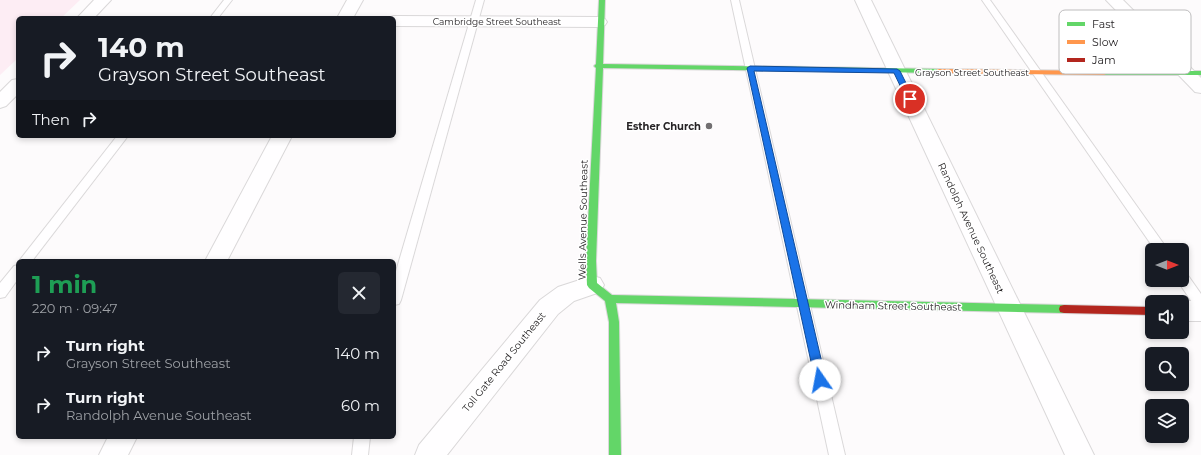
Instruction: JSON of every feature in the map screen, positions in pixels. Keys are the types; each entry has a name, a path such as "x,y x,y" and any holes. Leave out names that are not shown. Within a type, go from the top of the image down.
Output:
{"street":[{"path":"87,16 103,0"},
{"path":"346,16 355,0"},
{"name":"Wells Avenue Southeast","path":"602,0 598,66 591,260 601,292 614,322 615,455"},
{"name":"Randolph Avenue Southeast","path":"864,0 1080,455"},
{"path":"1114,0 1125,10"},
{"name":"Cambridge Street Southeast","path":"396,21 600,22"},
{"name":"Grayson Street Southeast","path":"598,66 1059,72"},
{"path":"1194,73 1201,88"},
{"path":"0,102 16,86"},
{"path":"217,259 281,138"},
{"name":"Windham Street Southeast","path":"601,292 803,304 1145,311"},
{"name":"Toll Gate Road Southeast","path":"429,455 549,307 566,294 601,292"},
{"path":"1189,311 1201,311"},
{"path":"113,455 122,439"}],"lane":[{"path":"216,16 228,0"},
{"path":"396,293 480,0"},
{"path":"735,0 837,455"},
{"path":"986,0 1157,243"},
{"path":"27,259 121,138"},
{"path":"0,293 16,273"},
{"path":"1189,287 1201,304"},
{"path":"360,455 362,439"}],"shaded area":[{"path":"0,0 80,0 63,16 16,16 16,60 0,75"}],"traffic: fast":[{"path":"602,0 591,261 592,285 610,299 614,322 615,455"},
{"path":"598,66 940,71"},
{"path":"1191,73 1201,73"},
{"path":"610,299 1064,309"}],"traffic: slow":[{"path":"940,71 1059,72"}],"traffic: jam":[{"path":"1064,309 1145,311"}],"place":[{"name":"Esther Church","path":"709,126"}],"route":[{"path":"820,380 750,68 897,71 910,99"}]}
